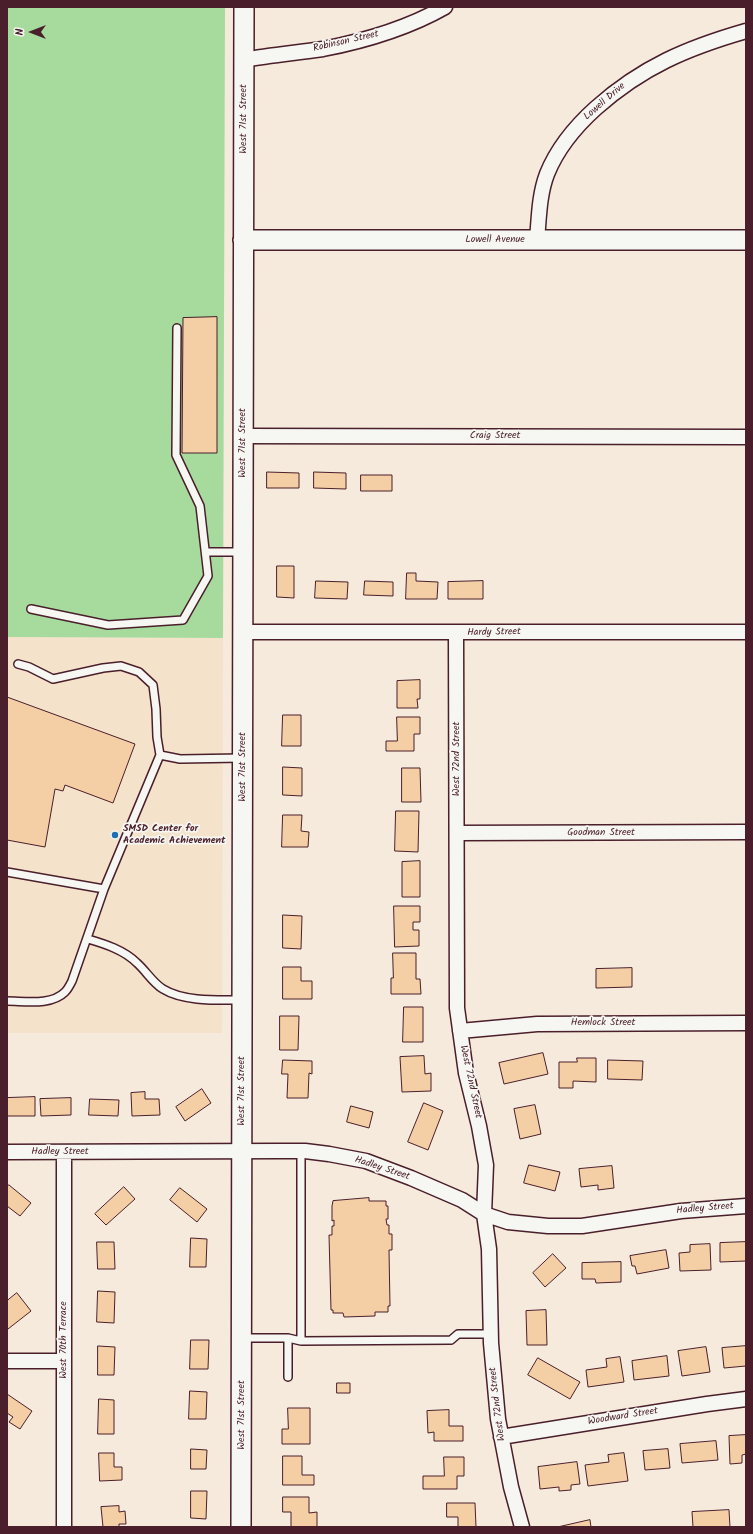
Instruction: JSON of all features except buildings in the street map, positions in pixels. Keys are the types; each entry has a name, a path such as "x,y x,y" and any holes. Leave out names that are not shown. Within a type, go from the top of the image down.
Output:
{"street":[{"name":"West 71st Street","path":"242,1527 244,7"},
{"name":"Robinson Street","path":"244,60 273,54 322,49 358,41 400,28 444,7"},
{"name":"Lowell Drive","path":"537,240 542,189 547,173 564,144 586,117 628,82 656,65 698,46 746,31"},
{"name":"Lowell Avenue","path":"243,240 746,240"},
{"name":"Craig Street","path":"243,436 746,437"},
{"name":"Hardy Street","path":"243,632 746,632"},
{"name":"West 72nd Street","path":"456,633 457,1008 466,1073 479,1126 486,1165 484,1214 489,1249 491,1334 501,1437 511,1487 522,1527"},
{"name":"Goodman Street","path":"457,833 746,832"},
{"name":"Hemlock Street","path":"460,1031 537,1024 746,1023"},
{"name":"Hadley Street","path":"7,1152 301,1152 329,1154 366,1161 411,1178 462,1200 484,1214 508,1222 548,1226 582,1226 681,1211 746,1206"},
{"name":"West 70th Terrace","path":"64,1153 64,1527"},
{"path":"7,1361 64,1361"},
{"name":"Woodward Street","path":"501,1437 746,1399"}],"lane":[{"path":"31,609 108,625 183,620 208,576 200,506 176,455 177,328"},
{"path":"206,552 243,552"},
{"path":"7,1001 43,1001 55,998 65,992 72,981 88,939 104,889 160,755 157,738 153,685 139,672 121,666 102,668 53,679 29,667 18,664"},
{"path":"160,755 180,759 243,758"},
{"path":"7,872 104,889"},
{"path":"88,939 124,952 137,962 163,989 178,996 196,999 242,1000"},
{"path":"301,1152 301,1340"},
{"path":"242,1338 288,1338 301,1340 451,1340 458,1334 491,1334"},
{"path":"288,1338 288,1377"}],"shaded area":[{"name":"SMSD Center for Academic Achievement","path":"7,637 223,638 222,1033 7,1033"}],"green space":[{"path":"7,7 225,7 223,638 7,637"}],"place":[{"name":"SMSD Center for Academic Achievement","path":"115,835"}]}
